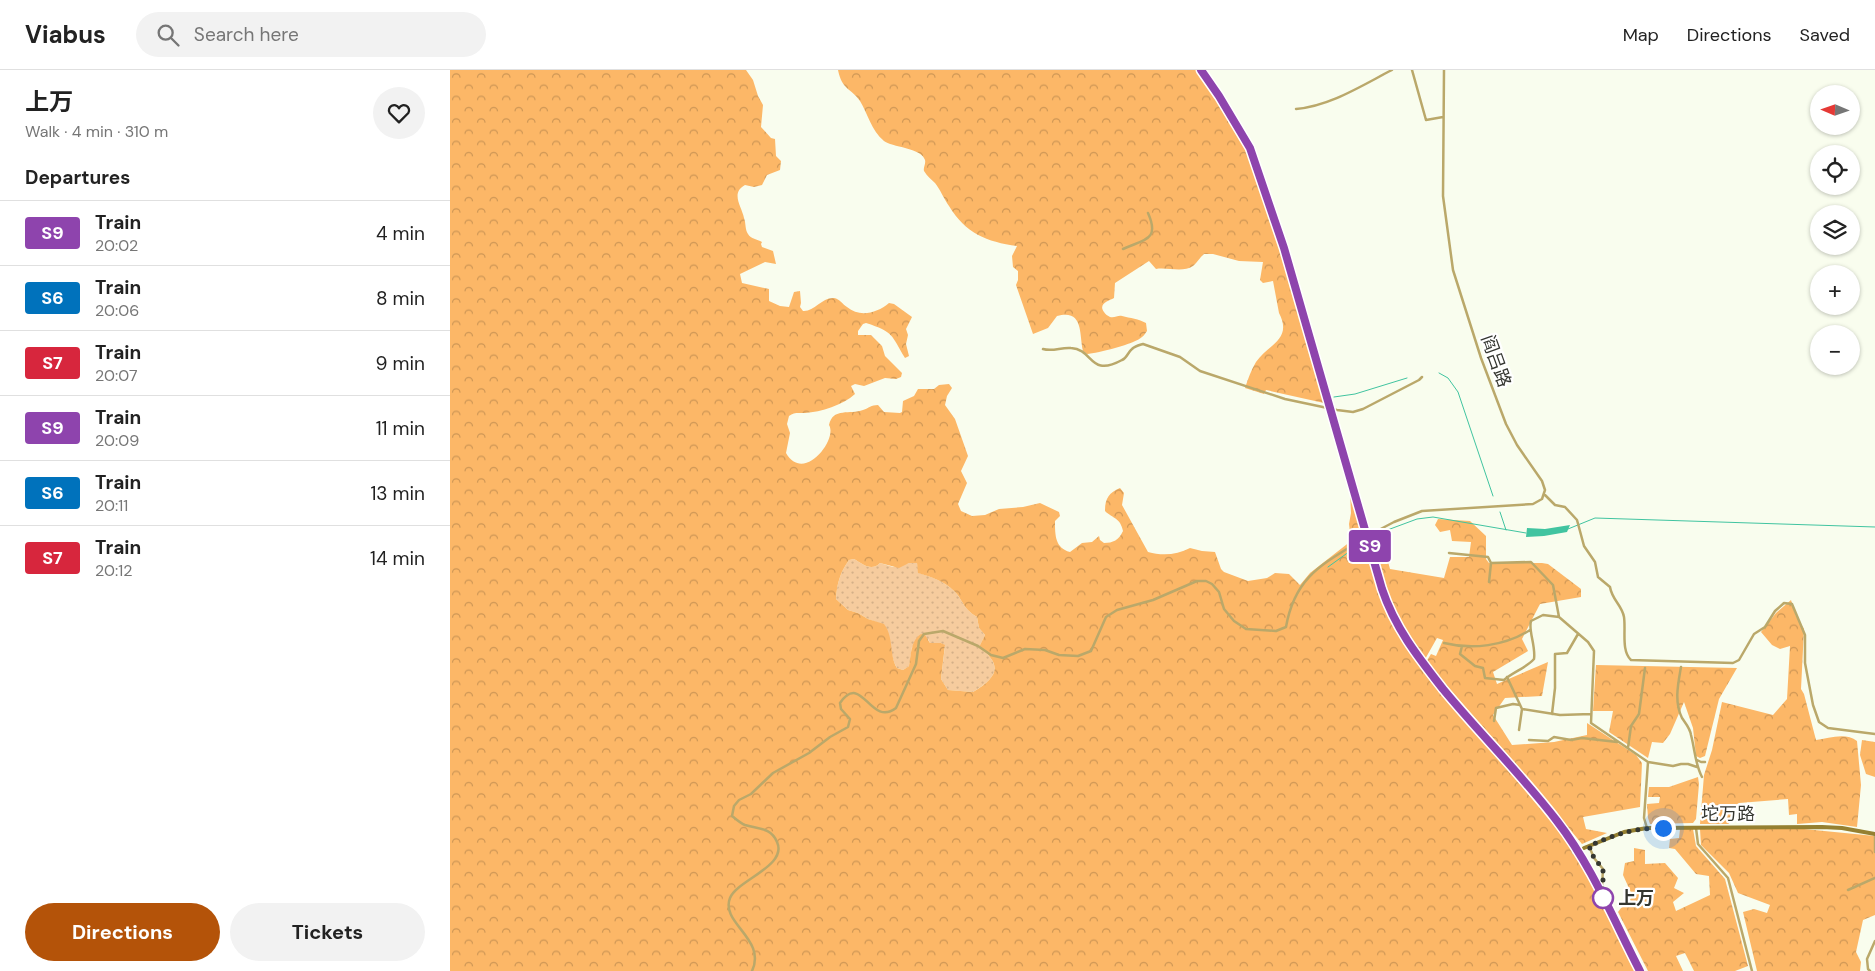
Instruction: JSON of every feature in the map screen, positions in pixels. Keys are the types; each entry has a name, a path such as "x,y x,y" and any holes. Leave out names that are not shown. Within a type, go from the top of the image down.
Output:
{"main road":[{"name":"坨万路","path":"1584,848 1618,833 1647,828 1822,827 1842,828 1875,834"}],"street":[{"path":"1296,110 1313,108 1340,97 1392,70"},
{"path":"1412,70 1426,120 1444,116"},
{"name":"阎吕路","path":"1444,70 1444,205 1453,270 1481,358 1506,424 1517,445 1542,481 1545,488 1544,494"},
{"path":"1123,249 1144,240 1152,234 1154,227 1148,213"},
{"path":"1044,349 1050,351 1072,348 1082,352 1096,365 1105,366 1124,360 1133,348 1143,344 1180,357 1200,371 1238,384 1307,405 1353,412 1363,409 1422,377"},
{"path":"1373,533 1422,511 1533,504 1540,500 1544,494 1555,505 1565,507 1577,520 1584,546 1595,562 1598,577 1610,587 1612,596 1623,612 1626,649 1631,660 1734,663 1739,660 1754,634 1765,627 1775,611 1784,603 1792,604 1805,635 1805,663 1813,705 1819,722 1828,728 1875,734"},
{"path":"752,971 756,955 750,940 732,915 729,902 735,890 772,862 778,849 778,843 767,830 743,825 732,816 734,806 739,800 751,794 773,773 810,753 830,737 848,727 850,719 841,709 840,702 844,696 850,693 861,695 876,710 882,713 888,713 896,708 916,664 919,641 924,634 943,631 978,646 991,655 1003,658 1025,649 1045,650 1059,655 1078,656 1091,651 1106,617 1117,610 1153,600 1197,582 1206,581 1212,584 1219,592 1224,609 1234,621 1246,629 1276,632 1286,626 1288,614 1297,592 1314,572 1363,539"},
{"path":"1449,553 1488,557 1491,563 1489,582"},
{"path":"1491,563 1531,562 1553,585 1559,617"},
{"path":"1462,646 1460,654 1475,666 1483,668 1486,678 1504,680 1534,659 1534,640 1530,630 1531,621 1543,615 1559,617 1588,642 1594,651 1591,723 1648,762 1673,766 1688,764 1697,767"},
{"path":"1444,643 1480,646 1510,640 1530,630"},
{"path":"1552,714 1555,688 1555,654 1567,653 1578,634"},
{"path":"1681,667 1678,686 1678,706 1683,719 1690,728 1697,767 1702,777"},
{"path":"1628,748 1631,726 1639,714 1645,668"},
{"path":"1507,678 1522,709 1519,730"},
{"path":"1494,721 1496,708 1513,704 1520,705"},
{"path":"1522,709 1552,714 1591,714"},
{"path":"1529,740 1548,741 1554,737 1571,740 1582,738 1618,742"},
{"path":"1696,759 1705,762"},
{"path":"1647,828 1644,818 1648,762"},
{"path":"1696,828 1698,844 1728,878 1752,971"},
{"path":"1875,834 1875,852"},
{"path":"1589,846 1594,858 1603,869 1602,886"},
{"path":"1848,890 1875,878"},
{"path":"1870,971 1868,969 1868,959 1875,941"}],"shaded area":[{"path":"1570,525 1567,532 1526,537 1527,528 1545,529"},
{"path":"854,559 870,567 877,566 880,563 893,567 917,563 919,573 942,582 954,591 968,611 977,617 979,628 985,635 979,647 987,653 994,665 994,671 988,681 973,692 948,690 941,679 945,646 941,643 930,643 928,639 912,647 909,666 903,670 897,668 884,625 848,610 836,599 841,574 849,560"}],"green space":[{"path":"450,70 746,70 753,80 763,105 761,127 771,138 775,139 776,156 781,161 780,170 767,175 762,185 754,187 745,185 738,192 738,200 747,232 751,237 762,242 762,247 773,251 776,264 765,262 740,274 742,283 769,289 769,301 780,306 789,307 794,292 800,291 800,307 803,311 807,311 830,298 834,298 852,310 863,313 874,312 889,303 894,304 912,317 906,329 908,335 906,344 909,356 905,358 891,335 882,329 866,323 863,324 858,331 858,335 871,335 882,346 885,356 902,373 901,377 896,379 885,378 864,386 855,384 851,386 855,394 838,405 818,411 794,413 789,416 787,424 790,433 786,453 793,461 802,464 818,456 829,440 831,419 838,414 878,405 884,412 900,413 902,412 903,401 914,396 918,389 934,389 939,385 949,384 952,388 947,396 945,405 955,419 968,456 961,471 967,483 958,504 961,511 972,516 985,515 999,509 1040,503 1059,512 1060,516 1055,521 1057,540 1061,547 1070,552 1082,543 1092,542 1099,536 1100,540 1104,543 1113,542 1120,537 1123,531 1120,523 1105,511 1108,496 1120,488 1124,493 1122,505 1148,552 1169,554 1190,548 1215,552 1221,569 1224,572 1248,581 1267,578 1275,573 1289,574 1300,585 1310,573 1351,541 1349,524 1351,513 1350,492 1384,599 1405,640 1428,674 1562,834 1588,875 1635,971 450,971","holes":["854,559 870,567 877,566 880,563 899,568 909,563 917,563 918,573 942,582 954,591 968,611 977,617 979,628 985,635 979,647 987,653 994,665 994,671 988,681 973,692 948,690 941,679 945,645 930,643 925,635 921,634 913,644 909,666 903,670 897,668 889,635 884,624 848,610 836,599 838,583 843,569 849,560"]},
{"path":"838,70 1196,70 1215,93 1231,117 1255,170 1324,403 1266,390 1264,394 1245,388 1256,362 1277,341 1283,330 1283,322 1279,313 1273,281 1263,283 1260,280 1263,262 1239,261 1213,254 1204,254 1189,268 1156,269 1149,261 1115,283 1114,298 1104,303 1102,307 1104,313 1110,317 1122,316 1146,323 1147,331 1143,336 1124,345 1087,354 1083,351 1079,324 1072,316 1066,315 1057,316 1048,328 1033,334 1016,285 1018,271 1013,267 1012,256 1017,246 987,239 962,223 949,206 937,185 924,171 925,160 923,156 913,150 888,143 880,137 860,101 844,85"},
{"path":"1438,519 1470,521 1486,536 1486,559 1489,563 1548,564 1581,589 1581,597 1540,604 1522,639 1528,651 1493,672 1497,684 1548,662 1542,696 1505,698 1493,715 1512,745 1554,742 1587,735 1587,723 1636,755 1642,763 1640,807 1583,817 1586,829 1607,833 1582,844 1506,753 1426,662 1431,654 1436,656 1443,640 1437,638 1424,661 1409,640 1392,609 1371,537 1382,539 1390,569 1444,578 1450,557 1469,557 1471,542 1452,541 1450,530 1440,532 1435,525"},
{"path":"1791,600 1796,616 1804,629 1801,689 1816,740 1843,736 1857,741 1861,785 1857,827 1822,822 1797,824 1797,814 1789,815 1788,799 1739,803 1732,810 1729,824 1700,824 1704,775 1712,750 1722,702 1773,715 1787,699 1790,646 1780,649 1772,645 1761,632 1776,613"},
{"path":"1596,665 1737,668 1719,699 1705,756 1700,758 1696,756 1693,728 1684,702 1670,734 1663,743 1652,742 1648,758 1609,732 1613,711 1593,711"},
{"path":"1862,740 1875,742 1875,777 1866,774 1860,755"},
{"path":"1698,777 1696,819 1693,823 1650,824 1647,804 1659,803 1660,797 1648,797 1649,787 1669,787"},
{"path":"1680,829 1693,829 1696,846 1725,879 1748,966 1735,971 1694,971 1685,953 1676,956 1683,971 1648,971 1618,912 1631,902 1630,899 1633,897 1623,875 1625,863 1634,861 1634,848 1645,850 1645,864 1665,863 1678,878 1674,888 1684,893 1673,902 1676,911 1710,895 1709,876 1696,874 1675,849 1669,848 1670,839 1679,838"},
{"path":"1700,829 1804,829 1875,836 1875,915 1863,920 1856,952 1861,962 1860,971 1757,971 1743,912 1754,909 1767,913 1770,905 1738,893 1729,873 1701,845"}],"waterway":[{"path":"1439,373 1448,378 1458,392 1493,496"},
{"path":"1334,397 1355,394 1407,378"},
{"path":"1500,512 1506,530"},
{"path":"1374,535 1417,519 1433,517 1526,533"},
{"path":"1568,529 1595,518 1875,527"},
{"path":"1328,567 1364,541"}],"tunnel":[{"path":"1363,539 1373,533"},
{"path":"1572,853 1584,848"}],"railway":[{"path":"1201,70 1250,148 1284,248 1387,603 1400,629 1416,654 1443,689 1530,787 1570,838 1592,875 1640,971"}],"train":[{"name":"S9","path":"1201,70 1250,148 1284,248 1382,589 1395,620 1425,667 1544,806 1570,840 1591,874 1640,971"}],"place":[{"name":"上万","path":"1603,898"}],"route":[{"path":"1603,898 1603,869 1594,858 1589,846 1618,833 1639,829 1663,828"}]}
